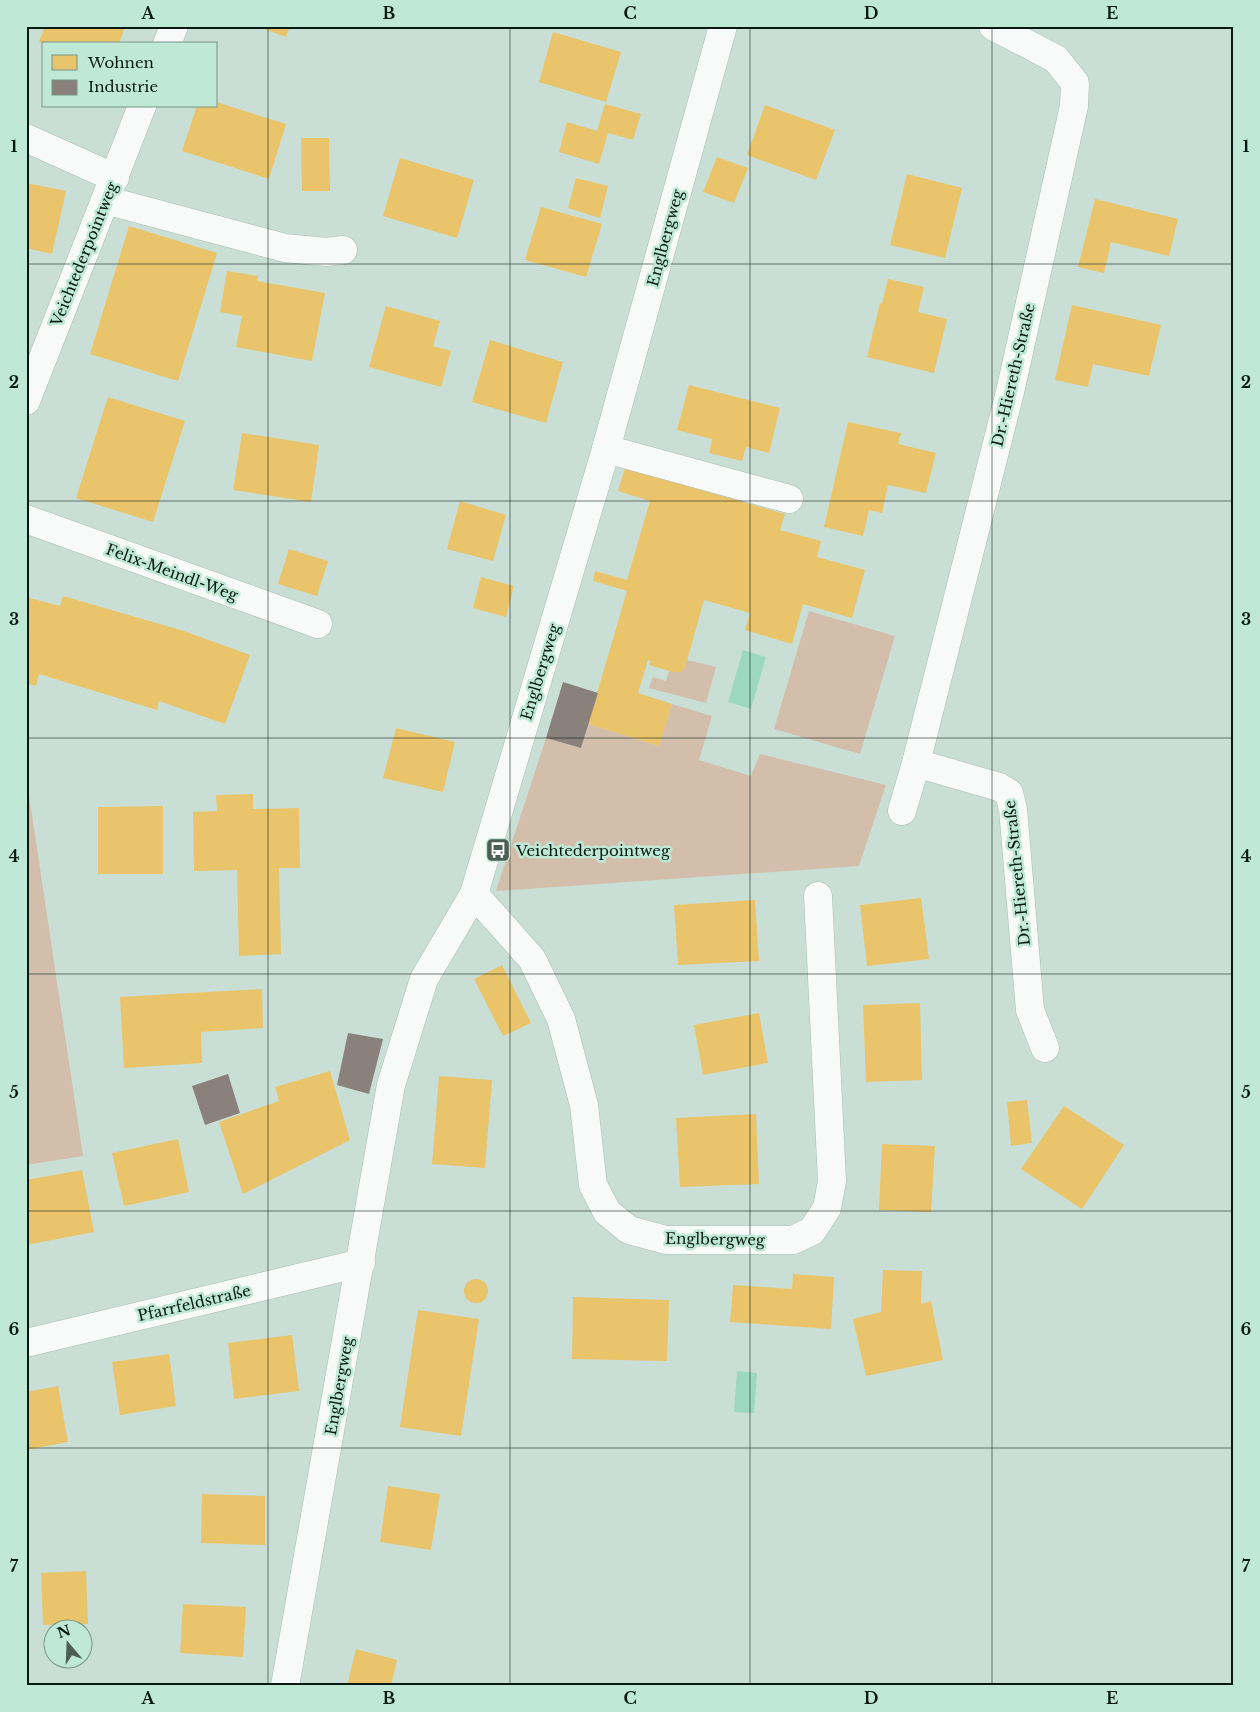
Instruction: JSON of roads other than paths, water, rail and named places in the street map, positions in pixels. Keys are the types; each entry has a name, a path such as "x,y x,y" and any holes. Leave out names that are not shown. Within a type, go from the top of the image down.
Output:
{"street":[{"path":"168,42 174,26"},
{"name":"Englbergweg","path":"285,1686 391,1085 424,979 474,894 606,449 723,26"},
{"name":"Dr.-Hiereth-Straße","path":"902,810 916,764 1010,392 1074,106 1075,83 1056,59 993,26"},
{"name":"Veichtederpointweg","path":"26,401 141,108"},
{"path":"26,138 110,189 285,248 326,252 343,250"},
{"path":"606,449 790,499"},
{"name":"Felix-Meindl-Weg","path":"26,519 318,624"},
{"name":"Dr.-Hiereth-Straße","path":"916,764 999,787 1009,793 1013,808 1030,1010 1045,1048"},
{"name":"Englbergweg","path":"474,894 532,959 560,1019 584,1105 593,1184 607,1212 629,1230 666,1240 793,1240 812,1231 827,1208 832,1181 818,896"},
{"name":"Pfarrfeldstraße","path":"26,1343 361,1263"}],"place":[{"name":"Veichtederpointweg","path":"498,850"}]}
